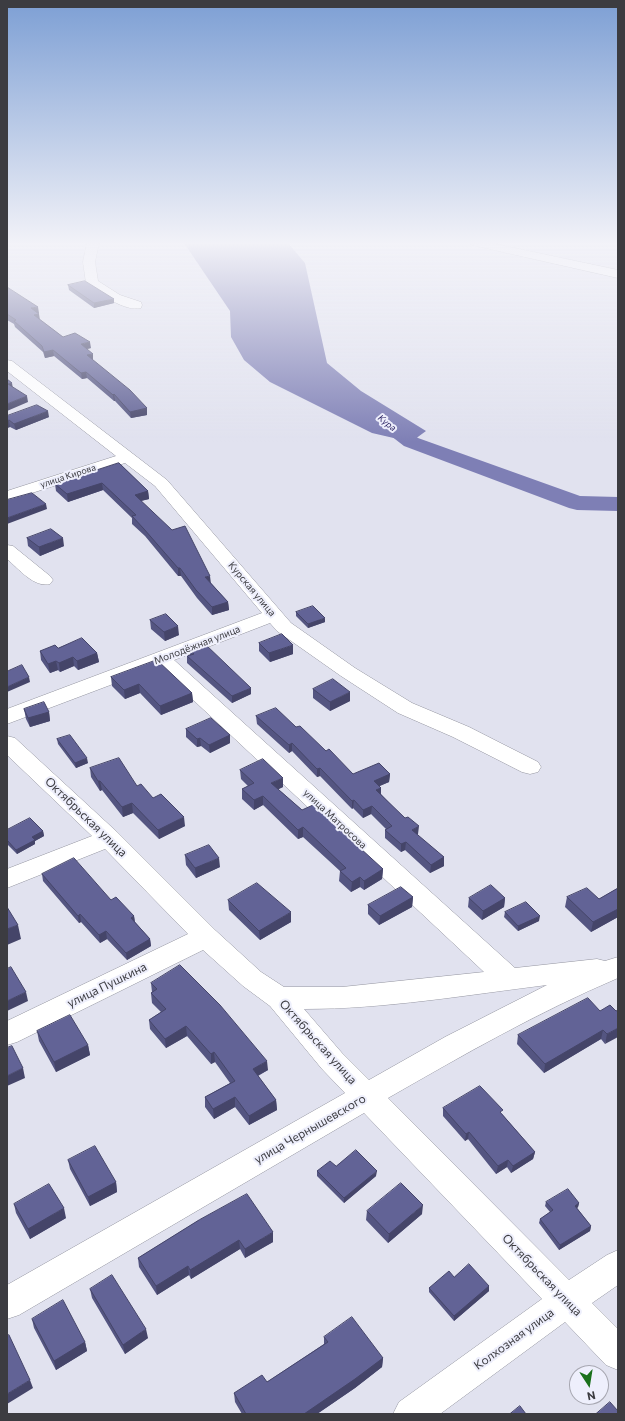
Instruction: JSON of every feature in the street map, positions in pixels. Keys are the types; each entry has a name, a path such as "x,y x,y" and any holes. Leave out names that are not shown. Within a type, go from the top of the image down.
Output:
{"street":[{"name":"Курская улица","path":"7,364 46,402 125,454 161,483 284,627 348,672 405,708 461,732 530,767"},
{"name":"улица Кирова","path":"7,487 125,454"},
{"name":"улица Кирова","path":"7,496 125,454"},
{"path":"7,550 44,580"},
{"name":"Молодёжная улица","path":"7,717 274,615"},
{"name":"улица Матросова","path":"161,659 510,980"},
{"name":"Октябрьская улица","path":"7,743 109,838 206,937 252,979 279,998 332,1061 618,1353"},
{"path":"7,879 109,838"},
{"name":"улица Пушкина","path":"7,1034 206,937"},
{"path":"279,998 342,998 398,993 510,980 559,972 618,967"},
{"name":"улица Чернышевского","path":"7,1303 455,1045 562,990 618,967"},
{"name":"Колхозная улица","path":"411,1414 618,1266"}],"water":[{"path":"229,309 315,309 327,363 361,391 426,431 411,442 372,433 270,382 244,360 231,337"}],"building":[{"path":"7,309 33,309 39,314 34,315 63,337 75,333 90,342 81,344 93,354 87,355 130,390 147,408 130,412 114,394 113,395 86,372 81,373 53,350 44,352 42,346 14,321 16,320 7,314"},
{"path":"7,379 12,383 8,384 27,396 7,404"},
{"path":"37,405 48,411 14,424 9,420 7,421 7,416"},
{"path":"119,463 148,491 135,495 172,530 185,526 210,576 205,577 228,602 212,607 196,590 180,568 178,568 132,516 136,515 102,483 67,494 55,484"},
{"path":"32,493 46,504 7,518 7,500"},
{"path":"51,529 63,538 39,547 27,538"},
{"path":"313,606 325,618 308,624 296,612"},
{"path":"166,614 178,626 164,632 150,620"},
{"path":"282,634 293,645 269,653 259,643"},
{"path":"82,638 97,653 77,661 73,657 59,663 56,661 48,664 40,651 55,645 58,648"},
{"path":"205,644 251,688 232,696 187,656 194,654 190,650"},
{"path":"157,660 192,693 160,706 139,684 124,690 111,677"},
{"path":"22,665 29,677 7,687 7,672"},
{"path":"333,679 350,692 330,702 313,689"},
{"path":"44,702 49,712 28,718 24,709"},
{"path":"276,708 296,727 300,726 326,751 329,749 353,774 379,763 390,774 374,781 381,788 376,790 405,818 408,817 419,826 412,830 444,857 431,865 406,842 401,844 385,830 392,826 372,806 363,810 354,800 352,801 320,768 317,769 292,743 289,745 256,716"},
{"path":"211,718 230,735 209,745 200,738 197,739 186,729"},
{"path":"70,735 87,758 75,763 57,739"},
{"path":"119,758 137,786 141,784 153,798 161,794 184,817 158,830 132,803 122,807 100,781 98,781 90,768"},
{"path":"263,759 283,778 271,783 302,810 313,805 383,869 364,881 360,877 352,882 340,871 346,868 303,827 298,830 263,796 254,800 242,789 254,783 240,770"},
{"path":"30,818 43,831 32,837 35,840 16,850 7,840 7,830"},
{"path":"209,845 219,858 195,868 185,855"},
{"path":"74,858 111,900 116,897 134,916 131,918 150,939 126,953 106,931 99,935 80,914 78,916 42,874"},
{"path":"257,883 291,912 259,931 228,900"},
{"path":"491,885 505,898 483,911 469,898"},
{"path":"401,887 413,897 380,916 368,905"},
{"path":"587,888 599,899 618,888 618,909 593,922 567,897"},
{"path":"526,902 540,916 518,926 505,912"},
{"path":"7,907 18,925 7,929"},
{"path":"180,965 220,1005 267,1061 253,1069 276,1100 249,1116 235,1097 213,1109 205,1097 235,1081 214,1052 211,1054 186,1026 165,1039 149,1020 166,1009 151,993 157,989 151,983"},
{"path":"11,967 26,992 7,1001 7,969"},
{"path":"588,998 600,1011 610,1005 616,1011 618,1010 618,1028 607,1034 603,1030 545,1064 518,1035"},
{"path":"70,1015 88,1045 54,1062 37,1031"},
{"path":"12,1046 23,1068 7,1076 7,1048"},
{"path":"480,1086 503,1110 500,1112 535,1152 513,1166 508,1160 498,1166 469,1132 466,1134 443,1108"},
{"path":"95,1146 116,1182 88,1197 68,1160"},
{"path":"356,1150 377,1171 344,1198 317,1171 330,1161 336,1166"},
{"path":"401,1183 423,1205 389,1234 367,1211"},
{"path":"49,1184 64,1208 28,1229 14,1204"},
{"path":"568,1189 579,1203 575,1206 591,1226 560,1245 540,1219 553,1210 546,1202"},
{"path":"247,1194 273,1232 245,1249 239,1240 190,1270 188,1266 156,1286 138,1258 199,1220"},
{"path":"469,1264 489,1286 454,1316 429,1288 449,1271 454,1277"},
{"path":"112,1275 146,1329 123,1345 90,1289"},
{"path":"63,1300 85,1342 54,1361 32,1319"},
{"path":"352,1317 383,1358 304,1414 246,1414 234,1393 262,1375 267,1382 328,1342 324,1337"},
{"path":"9,1335 30,1380 7,1394 7,1336"},
{"path":"610,1402 618,1411 618,1414 596,1414 606,1405 609,1405"},
{"path":"520,1406 526,1414 510,1414"}],"waterway":[{"name":"Кура","path":"380,418 411,442 577,503 618,504"}]}
